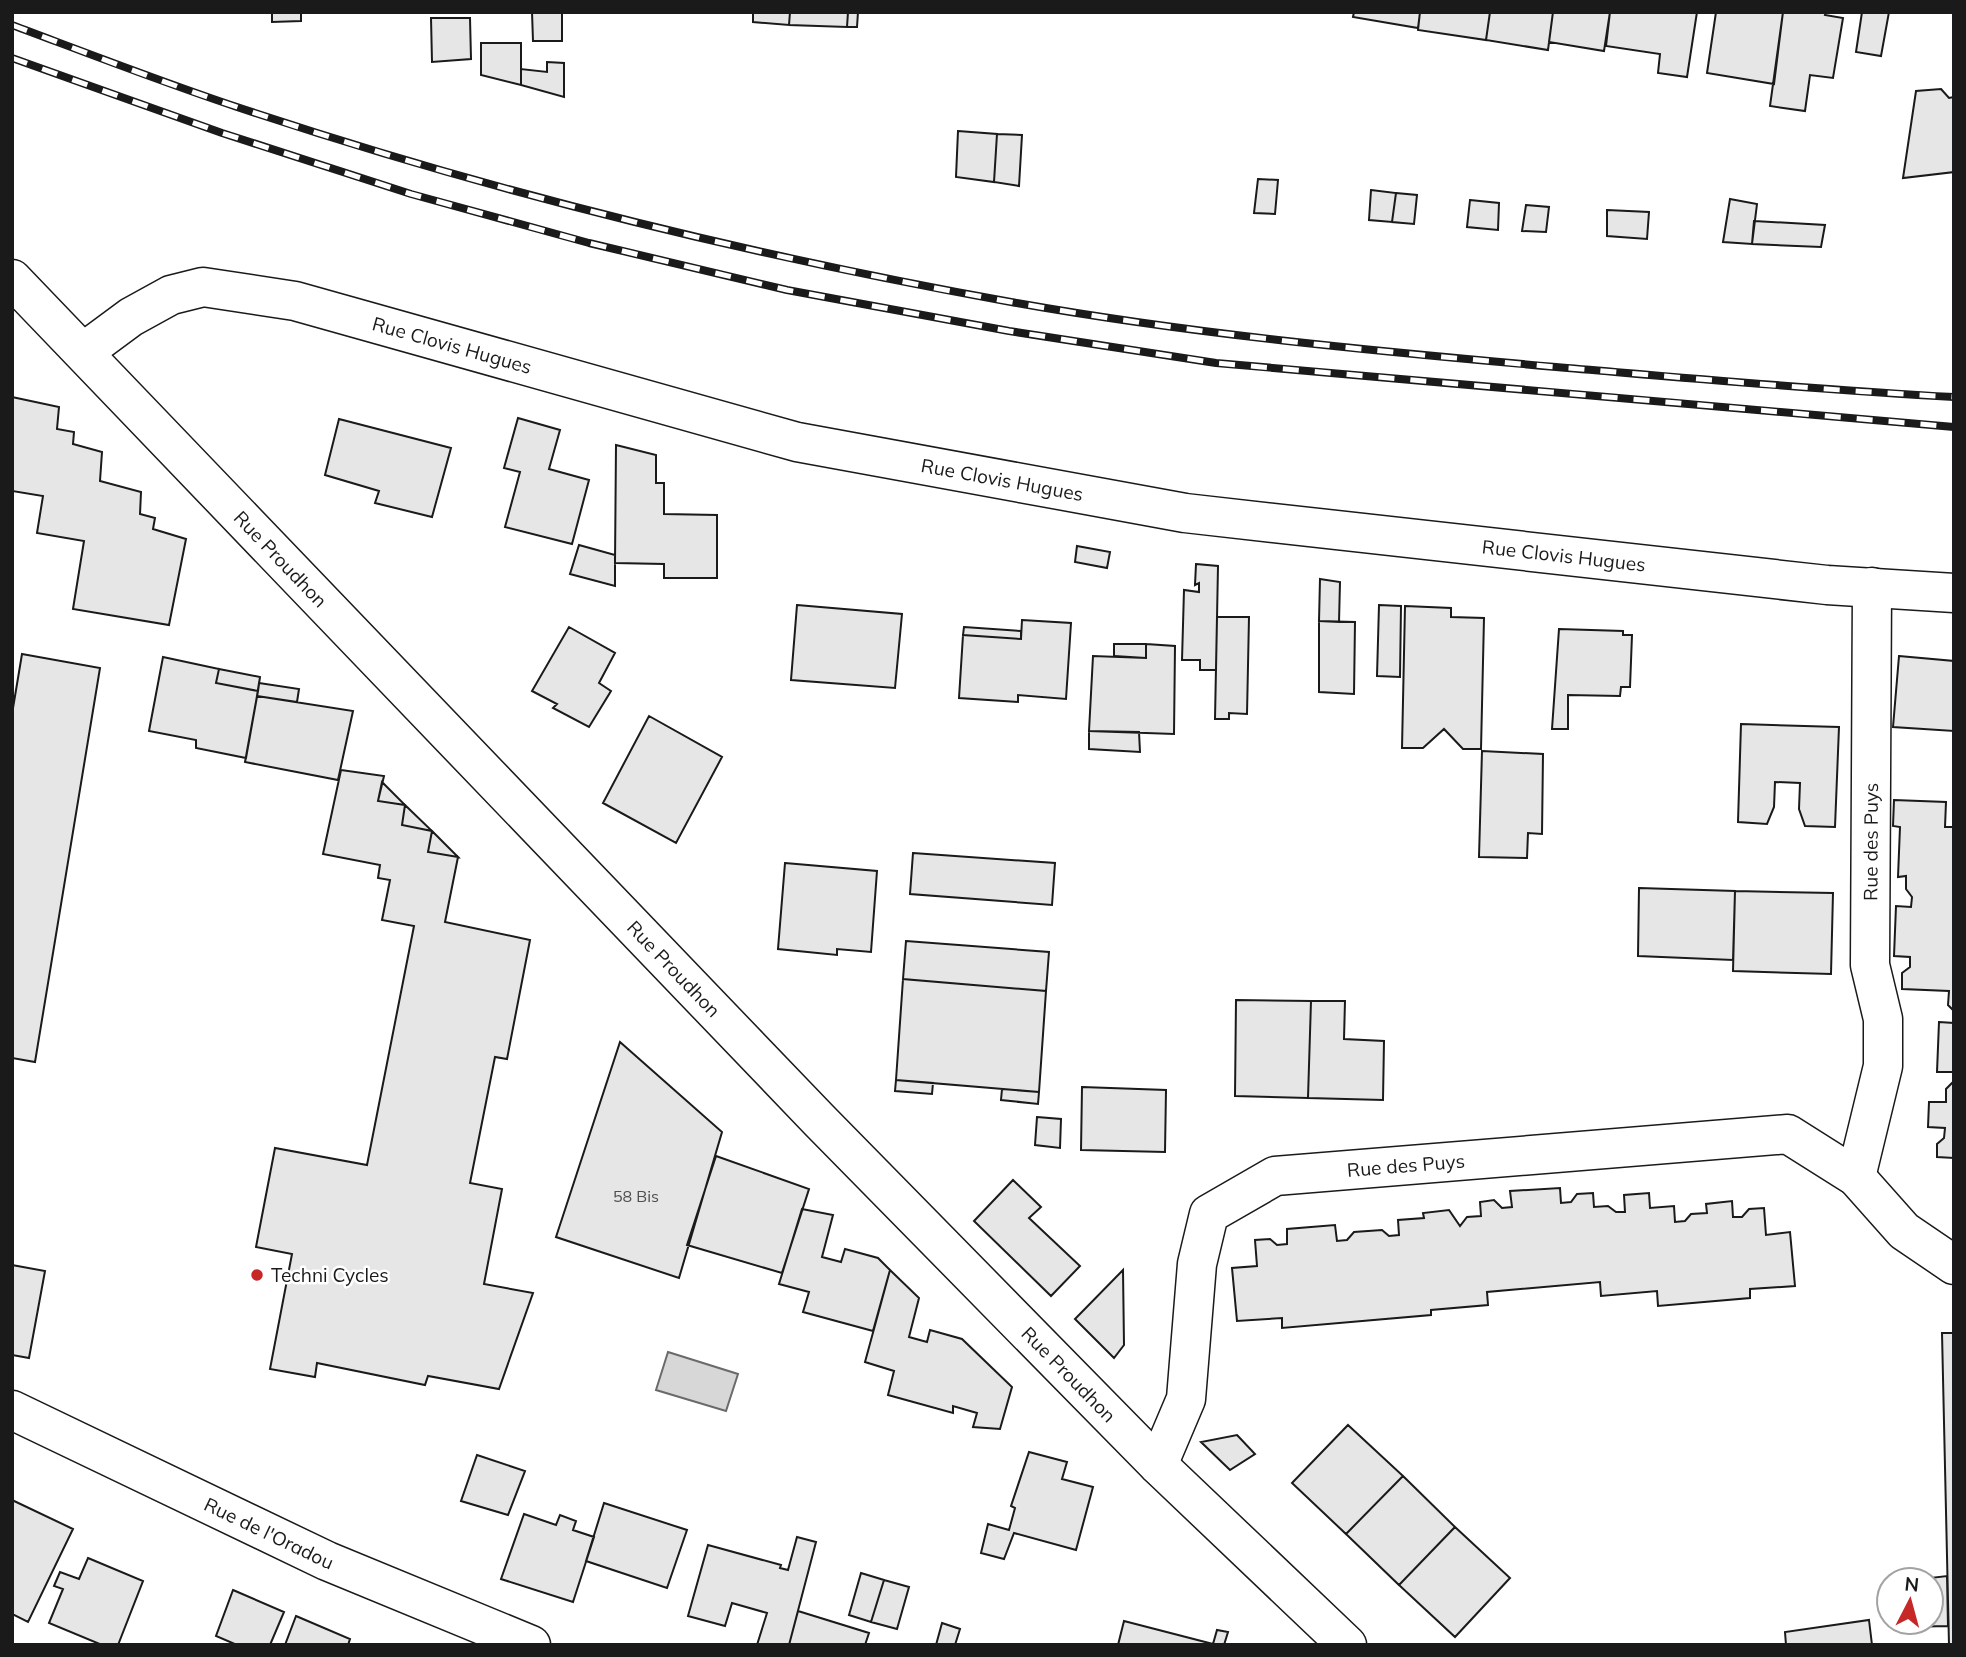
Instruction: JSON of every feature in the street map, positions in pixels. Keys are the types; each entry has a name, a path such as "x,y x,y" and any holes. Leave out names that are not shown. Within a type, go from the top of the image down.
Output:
{"street":[{"name":"Rue Proudhon","path":"12,279 85,351 809,1110 1158,1465 1347,1645"},
{"name":"Rue Clovis Hugues","path":"85,351 131,317 171,295 203,287 295,301 797,442 1185,513 1872,587 1954,593"},
{"name":"Rue des Puys","path":"1856,1177 1883,1066 1883,1019 1871,965 1872,587"},
{"name":"Rue des Puys","path":"1158,1465 1186,1399 1197,1264 1209,1214 1275,1176 1788,1134 1856,1177 1904,1231 1954,1265"},
{"name":"Rue de l'Oradou","path":"12,1410 327,1561 531,1645"}],"shaded area":[{"path":"668,1352 738,1374 726,1411 656,1390"}],"building":[{"path":"272,12 301,12 301,21 272,22"},
{"path":"532,12 562,12 562,41 533,41"},
{"path":"753,12 790,12 789,25 753,22"},
{"path":"790,12 848,12 847,27 789,25"},
{"path":"848,12 858,12 857,27 847,27"},
{"path":"1354,12 1420,12 1418,28 1353,17"},
{"path":"1420,12 1490,12 1486,40 1418,30"},
{"path":"1490,12 1553,12 1548,50 1486,40"},
{"path":"1553,12 1610,12 1604,51 1549,42"},
{"path":"1610,12 1697,12 1687,77 1658,73 1660,54 1606,46"},
{"path":"1716,12 1783,12 1774,84 1707,73"},
{"path":"1783,12 1826,12 1825,15 1843,18 1833,78 1810,75 1805,111 1770,106"},
{"path":"1862,12 1889,12 1881,56 1856,52"},
{"path":"431,18 470,18 471,59 432,62"},
{"path":"481,43 521,43 521,85 481,75"},
{"path":"547,62 564,63 564,97 521,85 521,69 547,72"},
{"path":"1941,89 1949,98 1954,97 1954,172 1903,178 1916,91"},
{"path":"958,131 997,134 994,182 956,177"},
{"path":"997,134 1022,135 1019,186 994,182"},
{"path":"1258,179 1278,180 1275,214 1254,213"},
{"path":"1371,190 1396,193 1392,222 1369,220"},
{"path":"1396,193 1417,195 1414,224 1392,222"},
{"path":"1730,199 1757,204 1752,244 1723,242"},
{"path":"1470,200 1499,203 1498,230 1467,227"},
{"path":"1526,205 1549,207 1546,232 1522,231"},
{"path":"1607,210 1649,212 1647,239 1607,236"},
{"path":"1754,221 1825,225 1821,247 1752,244"},
{"path":"12,397 59,407 57,429 74,432 73,444 102,452 100,481 141,492 140,514 155,518 153,529 186,539 169,625 73,609 84,541 37,533 43,496 12,491"},
{"path":"518,418 560,430 549,469 589,480 572,544 505,527 520,472 504,468"},
{"path":"339,419 451,448 432,517 375,503 379,491 325,475"},
{"path":"616,445 656,455 656,483 664,483 664,514 717,515 717,578 664,578 664,564 615,563"},
{"path":"579,545 615,555 615,586 570,574"},
{"path":"1077,546 1110,552 1107,568 1075,562"},
{"path":"1196,564 1218,566 1216,670 1200,670 1200,660 1182,660 1184,590 1199,592 1199,583 1195,585"},
{"path":"1320,579 1340,582 1339,622 1319,621"},
{"path":"797,605 902,614 895,688 791,680"},
{"path":"1379,605 1401,606 1400,677 1377,676"},
{"path":"1405,606 1451,608 1451,617 1484,618 1481,749 1463,749 1444,729 1423,748 1402,748"},
{"path":"1217,617 1249,617 1247,714 1229,713 1229,719 1215,719"},
{"path":"1022,620 1071,623 1066,699 1018,695 1018,702 959,698 963,635 1021,639"},
{"path":"1319,621 1355,622 1354,694 1319,692"},
{"path":"569,627 615,653 599,683 611,691 589,727 553,708 557,704 532,691"},
{"path":"964,627 1021,631 1021,639 963,635"},
{"path":"1559,629 1623,631 1623,635 1632,635 1630,687 1621,687 1620,696 1568,695 1568,729 1552,729"},
{"path":"1114,644 1146,644 1146,658 1114,656"},
{"path":"1146,644 1175,646 1174,734 1089,731 1093,656 1146,658"},
{"path":"22,654 100,668 35,1062 12,1058 12,714"},
{"path":"1899,656 1954,661 1954,731 1893,727"},
{"path":"163,657 219,669 216,683 258,691 246,758 196,748 196,740 149,731"},
{"path":"219,669 260,677 258,691 216,683"},
{"path":"259,683 299,689 297,702 257,696"},
{"path":"257,696 353,711 338,780 245,762"},
{"path":"649,716 722,757 676,843 603,803"},
{"path":"1741,724 1839,727 1835,827 1805,826 1799,809 1800,783 1775,782 1774,807 1767,824 1738,822"},
{"path":"1089,731 1139,732 1140,752 1089,749"},
{"path":"1482,751 1543,754 1542,834 1528,833 1527,858 1479,857"},
{"path":"341,770 384,776 378,801 405,805 402,825 432,831 428,852 458,857 445,922 530,940 507,1059 495,1057 470,1183 502,1189 484,1284 533,1293 499,1389 428,1376 425,1385 317,1363 315,1377 270,1369 292,1254 256,1247 275,1148 367,1165 414,926 382,920 390,880 378,878 380,865 323,854"},
{"path":"382,782 405,805 378,801"},
{"path":"1894,800 1946,802 1945,827 1954,827 1954,1011 1948,1005 1949,991 1902,989 1902,973 1910,967 1910,957 1894,956 1896,906 1911,907 1912,897 1906,889 1906,876 1898,877 1900,827 1893,826"},
{"path":"405,805 432,831 402,825"},
{"path":"432,831 458,857 428,852"},
{"path":"913,853 1055,863 1052,905 910,894"},
{"path":"785,863 877,871 871,952 837,949 837,955 778,949"},
{"path":"1639,888 1735,891 1733,960 1638,956"},
{"path":"1735,891 1833,893 1831,974 1733,971"},
{"path":"906,941 1049,952 1046,991 903,979"},
{"path":"903,979 1046,991 1039,1092 896,1080"},
{"path":"1236,1000 1311,1001 1308,1098 1235,1096"},
{"path":"1311,1001 1345,1001 1344,1039 1384,1041 1383,1100 1308,1098"},
{"path":"1939,1022 1954,1023 1954,1072 1937,1072"},
{"path":"620,1042 722,1132 679,1278 556,1237"},
{"path":"1954,1072 1954,1158 1937,1157 1937,1144 1944,1138 1945,1128 1928,1127 1929,1102 1946,1102 1946,1089 1953,1082"},
{"path":"896,1080 933,1083 932,1094 895,1091"},
{"path":"1082,1087 1166,1090 1165,1152 1081,1150"},
{"path":"1002,1089 1039,1092 1038,1104 1001,1100"},
{"path":"1037,1117 1061,1119 1060,1148 1035,1145"},
{"path":"716,1156 809,1189 782,1273 687,1245"},
{"path":"1013,1180 1041,1207 1029,1218 1080,1266 1051,1296 974,1221"},
{"path":"1560,1188 1561,1203 1571,1202 1577,1194 1593,1193 1594,1207 1608,1206 1616,1212 1625,1212 1624,1195 1649,1193 1650,1208 1674,1206 1675,1222 1685,1221 1691,1214 1707,1213 1706,1204 1732,1201 1733,1217 1742,1217 1749,1209 1764,1208 1766,1235 1790,1232 1795,1286 1750,1289 1750,1298 1658,1306 1657,1291 1601,1296 1600,1282 1487,1292 1488,1305 1431,1310 1431,1315 1282,1328 1282,1318 1237,1321 1232,1268 1257,1266 1255,1240 1270,1239 1277,1245 1287,1244 1287,1229 1335,1225 1337,1241 1347,1240 1354,1232 1382,1230 1389,1236 1399,1235 1398,1220 1424,1218 1423,1213 1449,1210 1460,1226 1467,1217 1481,1216 1480,1202 1494,1200 1502,1208 1512,1207 1510,1191"},
{"path":"802,1209 833,1215 822,1257 841,1262 845,1249 878,1258 890,1270 873,1331 803,1312 809,1292 779,1284"},
{"path":"12,1265 45,1271 29,1358 12,1355"},
{"path":"890,1270 919,1298 909,1337 927,1342 930,1330 962,1339 1012,1387 1000,1429 973,1427 977,1413 953,1406 953,1413 888,1395 894,1371 865,1362"},
{"path":"1123,1270 1124,1345 1114,1358 1075,1319"},
{"path":"1942,1333 1954,1333 1954,1645 1949,1645"},
{"path":"1348,1425 1403,1476 1346,1534 1292,1483"},
{"path":"1237,1435 1255,1454 1230,1470 1201,1442"},
{"path":"1029,1452 1067,1462 1062,1479 1093,1487 1076,1550 1014,1533 1004,1559 981,1553 988,1524 1009,1530 1015,1508 1011,1506"},
{"path":"477,1455 525,1471 508,1515 461,1501"},
{"path":"1403,1476 1455,1527 1399,1585 1346,1534"},
{"path":"12,1500 73,1529 28,1622 12,1614"},
{"path":"604,1503 687,1530 667,1588 586,1561"},
{"path":"524,1514 556,1525 560,1515 576,1521 573,1530 594,1537 573,1602 501,1579"},
{"path":"1455,1527 1510,1578 1455,1637 1399,1585"},
{"path":"797,1537 816,1542 789,1645 757,1645 767,1613 732,1603 725,1626 688,1616 708,1545 781,1565 780,1568 788,1570"},
{"path":"88,1558 143,1581 118,1645 102,1645 49,1623 63,1589 54,1586 60,1572 79,1579"},
{"path":"861,1573 884,1580 871,1622 849,1615"},
{"path":"1947,1576 1948,1626 1945,1626"},
{"path":"884,1580 909,1587 897,1629 871,1622"},
{"path":"233,1590 284,1612 270,1645 237,1645 216,1636"},
{"path":"798,1611 869,1633 865,1645 789,1645"},
{"path":"296,1616 350,1639 348,1645 285,1645"},
{"path":"1869,1620 1872,1645 1786,1645 1785,1632"},
{"path":"1124,1621 1213,1644 1217,1630 1228,1632 1224,1645 1118,1645"},
{"path":"942,1623 960,1629 955,1645 936,1645"}],"railway":[{"path":"12,25 209,97 427,166 717,242 913,284 1146,323 1419,355 1954,397"},
{"path":"12,58 222,133 411,194 589,243 787,290 1009,331 1216,363 1954,427"}],"place":[{"name":"Techni Cycles","path":"257,1275"}]}
